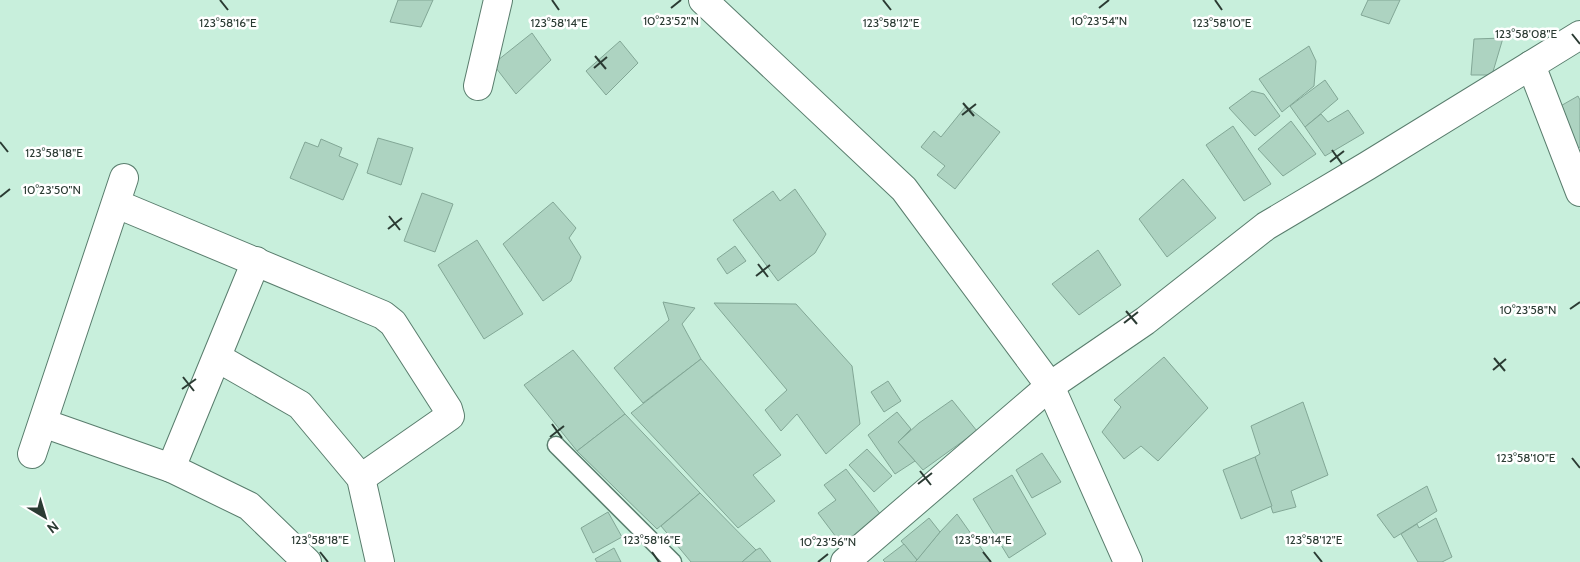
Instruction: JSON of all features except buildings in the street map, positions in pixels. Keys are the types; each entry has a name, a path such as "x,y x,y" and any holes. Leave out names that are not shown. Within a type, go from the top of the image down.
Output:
{"street":[{"path":"478,86 498,0"},
{"path":"704,0 904,189 1050,386 1128,562"},
{"path":"845,562 1050,386 1145,321 1266,226 1580,34"},
{"path":"1531,65 1580,192"},
{"path":"32,454 117,204 124,178"},
{"path":"117,204 383,315 392,323 448,409 450,416 362,478"},
{"path":"171,468 218,358 256,261"},
{"path":"218,358 300,405 362,478 380,562"},
{"path":"43,423 171,468 249,506 307,562"}],"lane":[{"path":"556,445 674,562"}]}
